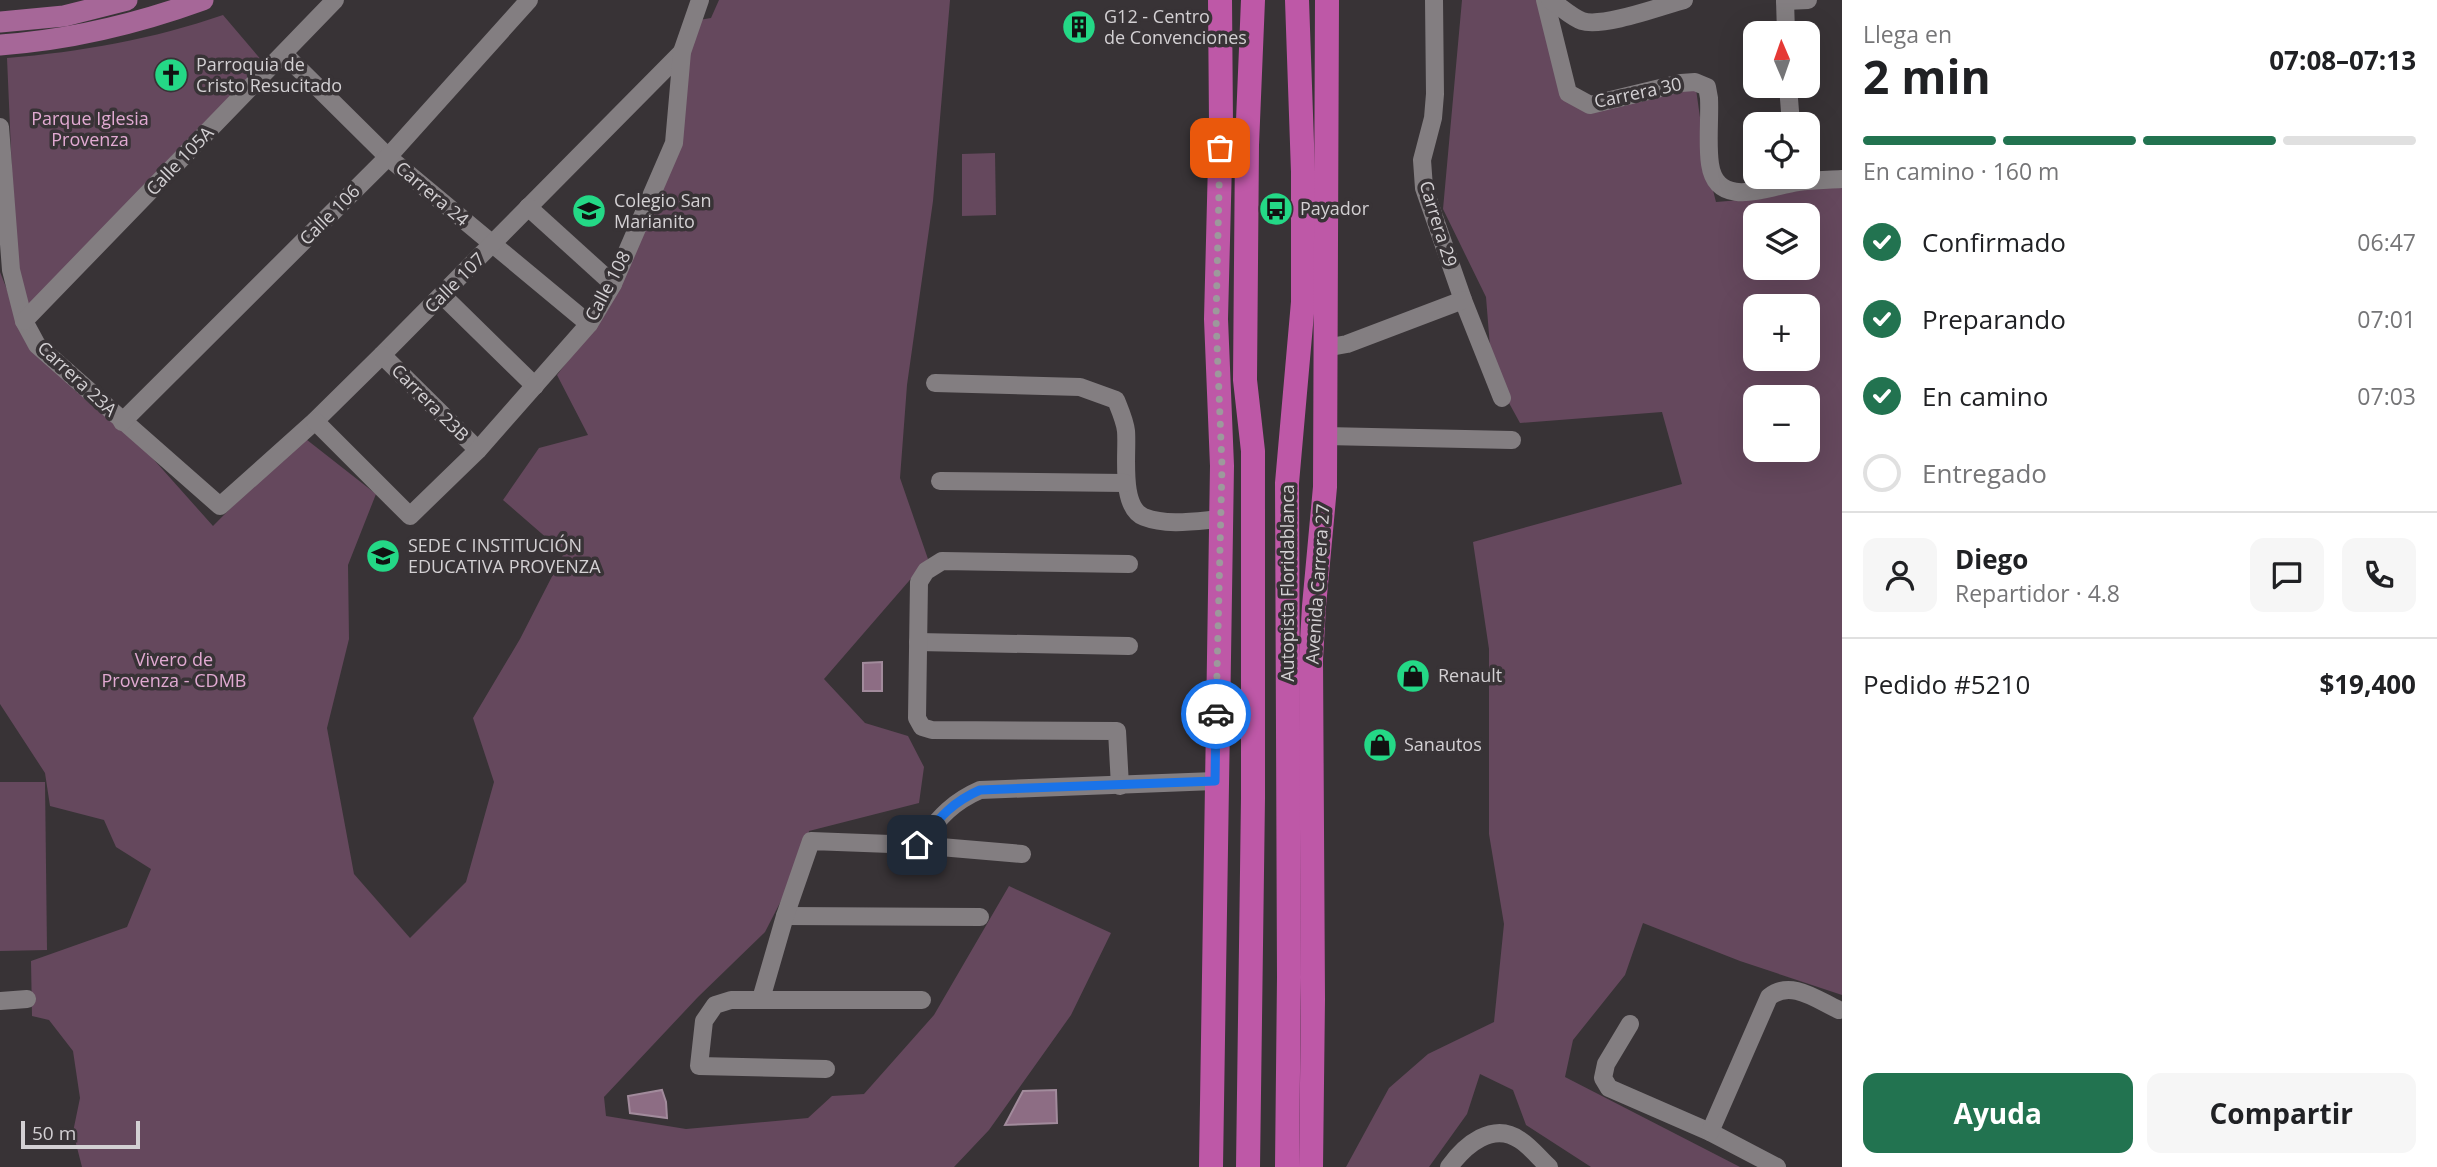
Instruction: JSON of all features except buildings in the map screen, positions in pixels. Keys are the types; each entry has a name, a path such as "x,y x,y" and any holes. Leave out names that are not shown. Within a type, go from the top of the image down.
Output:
{"highway":[{"path":"1211,1167 1222,466 1216,319 1221,123 1220,0"},
{"path":"1221,123 1234,39 1244,0"},
{"name":"Autopista Floridablanca","path":"1248,1167 1253,451 1245,380 1247,145 1253,0"},
{"name":"Autopista Floridablanca","path":"1287,1167 1287,483 1303,302 1303,172 1297,0"},
{"name":"Avenida Carrera 27","path":"1311,1167 1311,659 1325,487 1327,0"},
{"path":"1300,85 1315,130 1325,147"}],"main road":[{"path":"0,22 64,16 127,0"},
{"path":"0,45 99,32 139,22 203,0"}],"street":[{"name":"Calle 105A","path":"24,321 335,0"},
{"name":"Calle 106","path":"122,422 388,157 529,0"},
{"name":"Calle 108","path":"315,421 410,516 478,450 589,324 613,284 674,143 682,52 700,0"},
{"name":"Carrera 29","path":"1434,0 1435,94 1433,118 1422,160 1424,188 1463,300 1502,398"},
{"name":"Carrera 30","path":"1545,0 1568,93 1590,105 1681,83 1695,82 1707,87 1710,166 1718,184 1734,192 1758,192 1768,189"},
{"path":"1550,0 1583,21 1597,22 1618,19 1684,0"},
{"path":"1785,21 1784,1 1808,0"},
{"name":"Calle 107","path":"220,506 315,421 682,52"},
{"name":"Carrera 24","path":"284,54 388,157 589,324"},
{"name":"Carrera 23A","path":"0,127 11,270 24,321 37,345 220,506"},
{"path":"1820,179 1842,178"},
{"path":"528,207 613,284"},
{"path":"442,295 535,386"},
{"path":"1325,348 1347,344 1463,300"},
{"name":"Carrera 23B","path":"382,355 478,450"},
{"path":"936,383 1080,387 1116,400 1126,429 1125,483 1141,516 1182,522 1220,520"},
{"path":"1325,436 1512,440"},
{"path":"940,481 1125,483"},
{"path":"1120,786 1117,731 932,730 922,727 917,718 919,582 926,571 943,561 1129,564"},
{"path":"918,642 1129,646"},
{"path":"917,845 960,799 980,790 1215,781"},
{"path":"761,999 785,916 811,841 917,845 1022,854"},
{"path":"785,916 980,917"},
{"path":"1710,1132 1769,997 1777,991 1793,989 1839,1010"},
{"path":"0,1001 27,999"},
{"path":"826,1069 699,1066 704,1021 715,1004 731,1000 922,1000"},
{"path":"1630,1024 1606,1064 1603,1078 1609,1088 1710,1132 1777,1167"},
{"path":"1449,1167 1460,1152 1483,1136 1501,1132 1520,1139 1549,1167"}],"green space":[{"name":"Vivero de Provenza - CDMB","path":"719,0 950,0 933,201 907,385 900,478 928,559 824,679 865,723 908,736 924,767 919,803 809,831 805,854 765,932 698,997 604,1097 606,1116 686,1129 808,1118 832,1096 864,1094 934,1015 1009,886 1111,933 1071,1015 989,1130 954,1167 82,1167 73,1132 80,1098 73,1051 49,1020 32,1016 31,961 127,927 151,869 116,847 104,820 50,806 45,773 0,704 0,272 28,342 131,434 213,526 302,436 376,494 348,565 349,639 327,728 354,874 410,938 466,882 494,782 473,718 520,639 564,553 503,500 539,448 588,435 557,375 593,328 678,143 684,62 699,20 711,18"},
{"path":"1462,0 1545,0 1568,93 1590,105 1695,82 1707,167 1716,202 1765,198 1791,189 1820,189 1820,185 1842,183 1842,995 1740,961 1643,923 1625,975 1573,1040 1565,1077 1740,1167 1591,1167 1526,1125 1513,1090 1480,1074 1467,1114 1429,1167 1346,1167 1389,1088 1428,1054 1494,1022 1504,924 1489,834 1489,649 1473,542 1682,484 1662,412 1520,423 1492,372 1486,297 1443,209"},
{"name":"Parque Iglesia Provenza","path":"223,15 263,62 24,310 16,266 7,58 116,43"},
{"path":"995,153 996,215 962,216 962,154"},
{"path":"0,782 45,782 47,950 0,951"}],"shaded area":[{"path":"882,662 882,691 863,691 863,663"},
{"path":"662,1090 667,1118 630,1113 628,1096"},
{"path":"1056,1090 1057,1123 1005,1125 1023,1091"}],"way so far":[{"path":"1216,714 1222,466 1216,319 1220,148"}],"place":[{"name":"G12 - Centro de Convenciones","path":"1079,27"},
{"name":"Parroquia de Cristo Resucitado","path":"171,75"},
{"name":"Payador","path":"1276,209"},
{"name":"Colegio San Marianito","path":"589,211"},
{"name":"SEDE C INSTITUCIÓN EDUCATIVA PROVENZA","path":"383,556"},
{"name":"Renault","path":"1413,676"},
{"name":"Sanautos","path":"1380,745"}],"route":[{"path":"917,845 960,799 980,790 1215,781 1216,714"}]}
